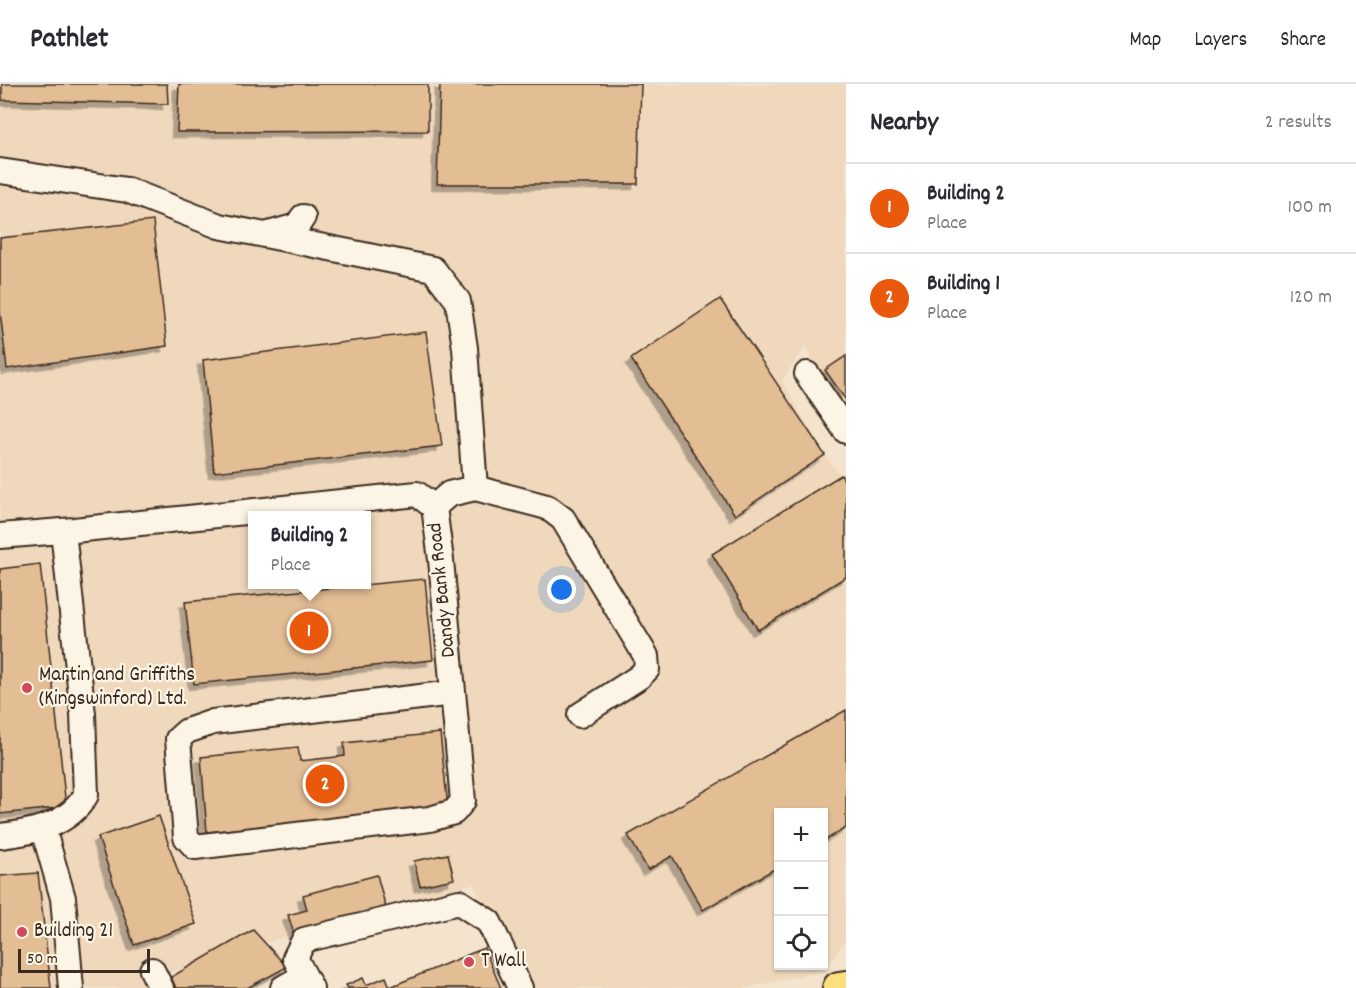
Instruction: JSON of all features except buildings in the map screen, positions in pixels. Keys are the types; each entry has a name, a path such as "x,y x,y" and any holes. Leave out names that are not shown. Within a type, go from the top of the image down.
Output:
{"street":[{"path":"0,171 127,190 219,225 433,269 458,301 465,348 475,488"},
{"path":"265,235 297,226 303,217"},
{"path":"807,374 846,431"},
{"path":"434,507 449,494 475,488 547,507 563,519 646,656 647,669 639,677 580,715"},
{"name":"Dandy Bank Road","path":"254,511 417,494 434,507 438,525 463,801 454,812 430,819 195,847 186,837 178,739 187,731 213,722 453,693"},
{"name":"Dandy Bank Road","path":"0,536 248,512"},
{"path":"0,836 43,828 69,816 80,806 86,795 83,714 63,531"},
{"path":"43,828 63,898 71,988"},
{"path":"283,988 307,982 295,958 304,940 459,902 489,922 520,988"}],"shaded area":[{"path":"0,84 846,84 846,413 805,346 782,381 825,455 846,483 846,941 828,964 828,808 774,808 774,970 822,971 746,988 532,988 473,884 294,934 159,976 164,988 0,988"}],"place":[{"name":"Building 2","path":"309,631"},
{"name":"Martin and Griffiths (Kingswinford) Ltd.","path":"27,688"},
{"name":"Building 1","path":"325,784"},
{"name":"Building 21","path":"22,932"},
{"name":"T Wall","path":"469,962"}]}
